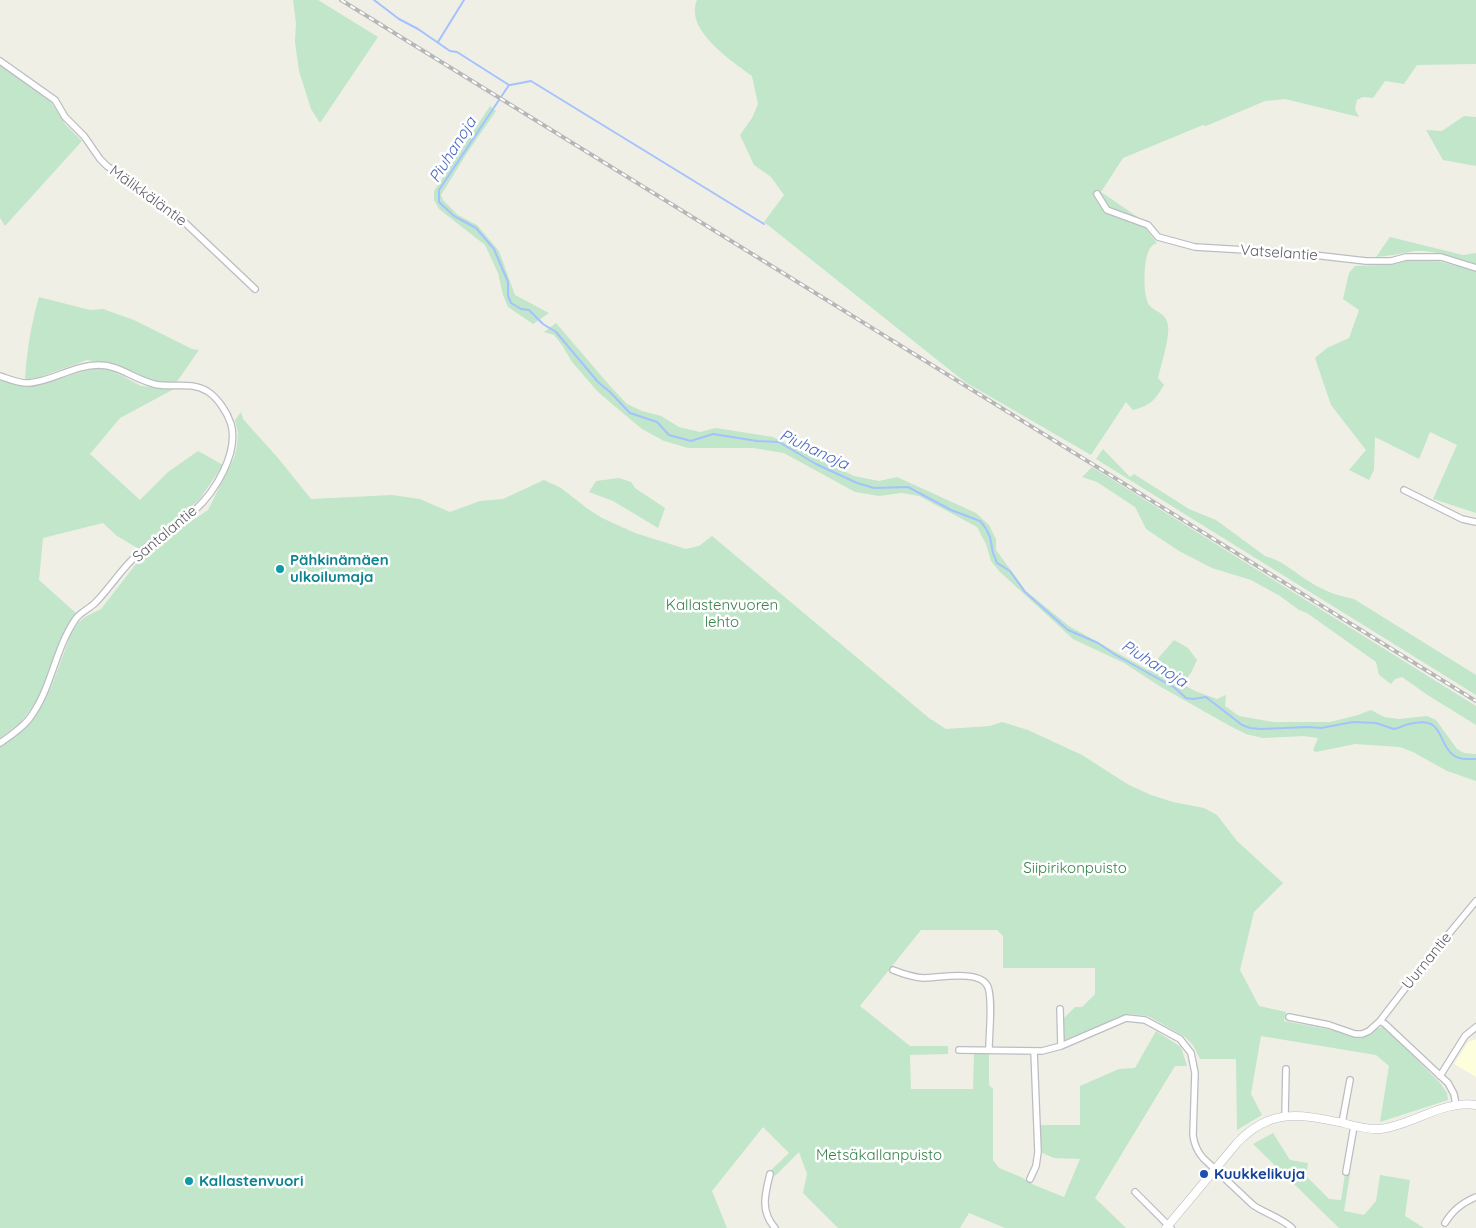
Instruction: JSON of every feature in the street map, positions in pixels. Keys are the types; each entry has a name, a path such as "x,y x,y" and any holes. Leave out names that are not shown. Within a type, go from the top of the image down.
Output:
{"street":[{"name":"Mälikkäläntie","path":"0,61 54,100 107,166 180,218 255,289"},
{"name":"Vatselantie","path":"1097,194 1108,210 1148,225 1158,236 1195,247 1296,253 1366,261 1391,261 1406,257 1441,257 1476,268"},
{"name":"Santalantie","path":"0,376 28,384 71,369 101,365 114,367 146,382 158,385 198,386 208,392 223,408 228,416 233,433 229,460 205,498 194,511 136,556 94,604 76,618 63,641 48,688 39,704 22,727 0,743"},
{"path":"1404,490 1462,519 1476,522"},
{"name":"Uurnantie","path":"1380,1021 1476,901"},
{"path":"894,970 914,977 972,976 984,980 990,997 989,1049"},
{"path":"1060,1009 1061,1046"},
{"path":"1289,1017 1329,1025 1355,1034 1362,1034 1380,1021 1448,1083 1454,1094 1456,1105"},
{"path":"960,1050 1034,1051 1061,1046 1126,1018 1145,1020 1180,1039 1189,1048 1194,1063 1194,1144 1203,1158 1253,1205 1278,1217 1292,1228"},
{"path":"1440,1076 1465,1036 1476,1028"},
{"path":"1030,1179 1036,1166 1038,1152 1034,1051"},
{"path":"1285,1116 1286,1069"},
{"path":"1342,1123 1350,1080"},
{"path":"1136,1192 1169,1227 1247,1132 1261,1123 1285,1116 1311,1118 1380,1129 1394,1126 1439,1109 1456,1105 1476,1105"},
{"path":"1346,1172 1354,1126"},
{"path":"770,1174 764,1196 764,1206 774,1228"},
{"path":"1445,1223 1458,1207 1476,1197"}],"shaded area":[{"path":"1476,1039 1476,1077 1454,1064 1468,1042"}],"green space":[{"path":"293,0 318,0 378,37 320,123 311,109 299,71 295,42 296,23"},
{"path":"697,0 1476,0 1476,64 1417,65 1404,84 1385,81 1373,98 1363,97 1357,100 1355,109 1359,117 1285,99 1265,101 1123,158 1101,192 1142,220 1146,229 1157,243 1152,246 1146,258 1145,286 1147,301 1153,309 1163,315 1168,325 1167,343 1158,378 1164,385 1155,399 1144,406 1133,410 1126,402 1091,455 965,382 764,222 784,195 771,177 754,165 740,135 752,118 758,104 752,76 722,53 703,33 697,22 695,11"},
{"path":"0,66 42,93 51,102 65,124 82,141 5,226 0,218"},
{"path":"490,106 496,111 441,195 443,200 458,215 477,225 499,251 515,295 549,313 533,324 508,307 498,273 485,245 439,209 434,200 434,191"},
{"path":"1464,116 1476,117 1476,166 1443,160 1426,130 1442,131"},
{"path":"1390,237 1463,255 1476,253 1476,265 1438,253 1422,251 1376,257"},
{"path":"1418,258 1434,260 1476,271 1476,513 1433,499 1457,445 1430,432 1419,459 1375,437 1374,470 1369,480 1349,470 1366,450 1331,405 1315,358 1327,348 1349,338 1359,310 1343,299 1349,273 1355,266 1383,265"},
{"path":"39,297 90,310 103,309 134,320 192,349 199,350 176,383 154,382 115,365 87,360 29,381 25,378 27,358"},
{"path":"556,323 627,404 642,411 661,416 679,427 700,432 716,428 773,437 854,476 879,481 897,477 976,513 989,525 996,539 996,550 1026,591 1069,626 1148,670 1174,640 1188,648 1197,660 1191,673 1182,684 1217,699 1226,695 1225,706 1239,716 1273,722 1330,722 1371,710 1384,717 1399,719 1427,716 1436,720 1457,749 1464,753 1476,754 1476,781 1447,771 1400,747 1355,744 1316,752 1313,750 1318,738 1304,736 1263,738 1246,734 1161,687 1124,663 1073,639 999,571 991,561 986,544 977,527 919,496 901,493 879,496 855,492 784,453 753,448 688,448 664,441 642,429 598,392 572,362 554,335 544,332"},
{"path":"100,368 113,371 141,386 174,389 120,418 90,454 140,500 168,472 198,451 223,465 199,500 139,549 117,536 103,523 43,538 39,580 77,614 65,629 45,687 20,723 0,738 0,380 24,386 36,385"},
{"path":"241,412 243,419 311,499 392,495 420,499 450,512 480,501 503,499 544,480 561,488 602,518 635,533 686,549 699,546 712,536 929,718 946,729 990,726 1002,722 1028,730 1082,755 1129,785 1151,795 1173,802 1204,808 1217,815 1237,841 1283,883 1254,912 1240,970 1259,1006 1286,1012 1284,1021 1360,1037 1383,1027 1440,1083 1447,1093 1448,1100 1380,1122 1389,1066 1376,1055 1261,1036 1251,1094 1262,1115 1237,1130 1236,1059 1200,1059 1193,1045 1185,1037 1148,1016 1130,1014 1064,1040 1063,1019 1075,1007 1082,1007 1095,994 1095,968 1003,968 1003,936 997,930 921,930 860,1006 910,1046 948,1046 948,1054 910,1055 911,1089 973,1089 974,1054 989,1054 989,1085 993,1089 993,1160 999,1168 1021,1177 1034,1185 1064,1197 1080,1159 1054,1158 1040,1152 1040,1125 1080,1125 1080,1086 1119,1069 1135,1068 1156,1031 1181,1047 1187,1066 1175,1066 1095,1198 1126,1228 1005,1228 969,1213 960,1228 838,1228 803,1193 807,1174 799,1152 775,1176 770,1171 789,1153 763,1127 712,1191 727,1228 0,1228 0,747 28,725 41,707 52,685 71,634 78,623 101,609 139,560 160,542 208,510 234,458 238,433 235,420"},
{"path":"1103,449 1130,477 1134,474 1189,509 1216,520 1265,556 1283,564 1321,588 1337,595 1354,599 1476,675 1476,695 1096,459"},
{"path":"1092,467 1476,706 1476,725 1402,677 1395,679 1391,684 1379,675 1376,662 1280,596 1251,580 1212,568 1179,551 1146,529 1135,507 1097,482 1082,477"},
{"path":"619,478 631,482 635,488 665,508 658,528 613,501 589,492 596,481"},
{"path":"1273,1133 1290,1160 1308,1163 1306,1176 1329,1199 1341,1200 1345,1174 1350,1174 1344,1211 1364,1215 1376,1201 1380,1175 1410,1180 1405,1216 1424,1228 1339,1228 1253,1144"}],"waterway":[{"name":"Piuhanoja","path":"374,0 399,19 418,29 450,51 457,52 509,85 439,190 439,202 454,216 476,228 494,249 508,282 508,296 511,303 521,309 529,310 543,324 556,332 598,382 630,413 657,422 669,435 691,441 713,434 757,441 779,442 816,464 857,483 874,488 908,487 951,510 980,521 990,537 997,563 1010,571 1025,592 1068,630 1098,643 1175,688 1186,698 1206,697 1242,725 1261,729 1321,728 1353,722 1376,723 1394,729 1409,724 1429,723 1438,731 1455,757 1476,759"},
{"path":"438,42 464,0"},
{"path":"510,85 531,81 764,224"}],"railway":[{"path":"341,0 1476,701"}],"place":[{"name":"Pähkinämäen ulkoilumaja","path":"280,569"},
{"name":"Kuukkelikuja","path":"1204,1174"},
{"name":"Kallastenvuori","path":"189,1181"}],"park label":[{"name":"Kallastenvuoren lehto","path":"722,614"},
{"name":"Siipirikonpuisto","path":"1075,868"},
{"name":"Metsäkallanpuisto","path":"879,1155"}]}
